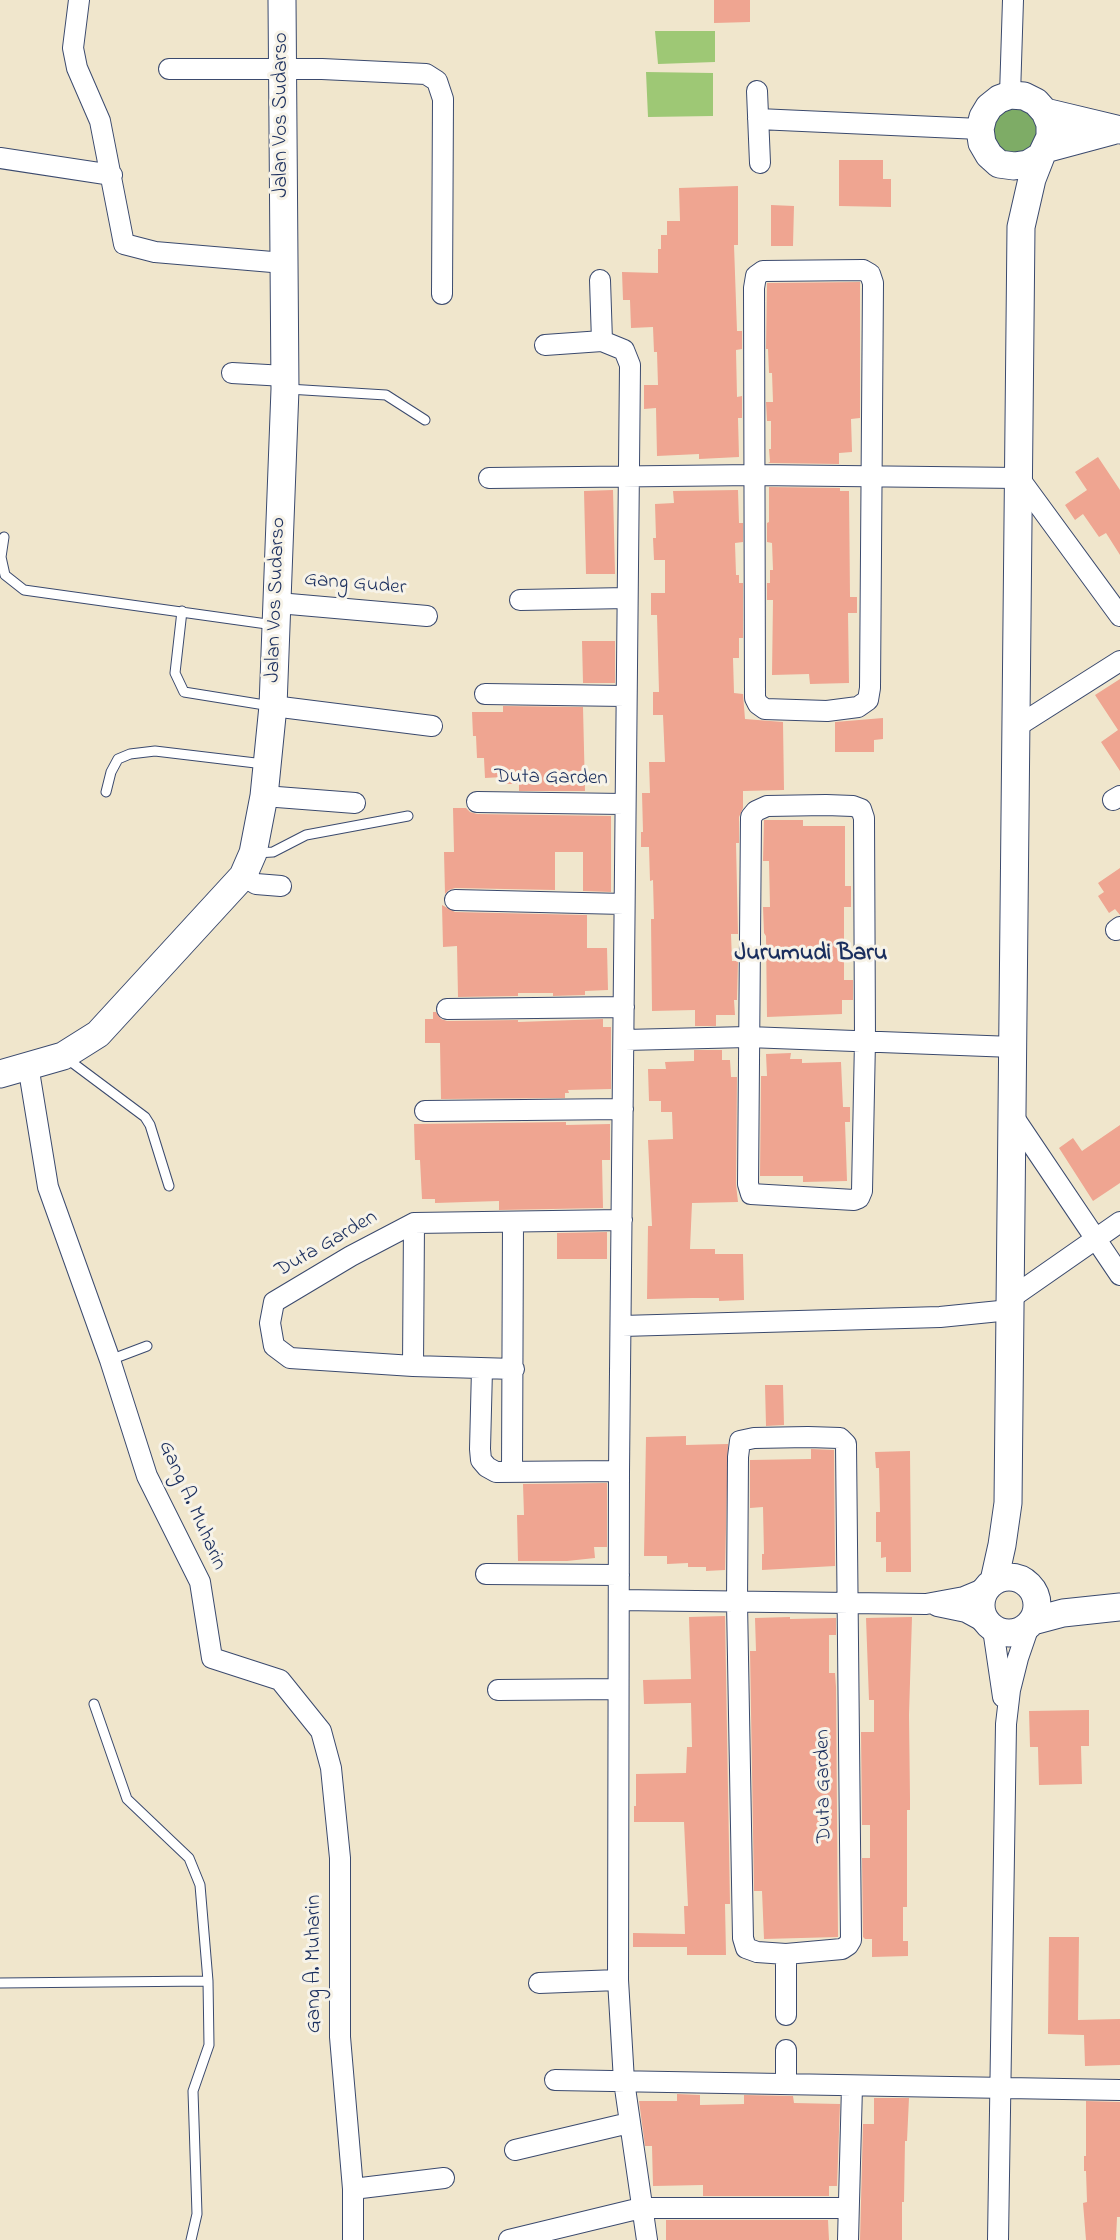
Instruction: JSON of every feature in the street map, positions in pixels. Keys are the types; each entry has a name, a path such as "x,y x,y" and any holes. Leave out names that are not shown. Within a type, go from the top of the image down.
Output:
{"street":[{"path":"79,0 73,48 77,68 100,121 124,244 155,252 284,263"},
{"name":"Jalan Vos Sudarso","path":"248,865 264,796 273,706 278,614 285,382 282,0"},
{"path":"1010,95 1013,0"},
{"path":"169,69 322,69 426,74 437,81 443,99 442,294"},
{"path":"757,91 760,163"},
{"path":"1006,1724 990,1626 981,1610 981,1603 991,1584 1002,1545 1008,1503 1022,227 1030,187 1050,130 1045,112 1036,102 1024,96 1010,95 999,99 989,107 980,129 982,142 989,155 999,164 1016,205 1022,227"},
{"path":"1045,112 1119,130"},
{"path":"758,119 980,129"},
{"path":"999,164 1014,166 1028,164 1043,152 1119,130"},
{"path":"0,158 112,175"},
{"path":"863,270 870,274 873,283 870,688 867,700 858,707 827,711 765,709 758,704 755,698 755,475 754,288 756,276 763,271 863,270"},
{"path":"600,280 602,341"},
{"path":"545,345 602,341 624,350 630,364 619,1471 618,1980 624,2081 647,2240"},
{"path":"232,373 285,382"},
{"path":"489,478 755,475 1019,478"},
{"path":"1019,478 1120,616"},
{"path":"520,600 627,598"},
{"name":"Gang Guder","path":"278,614 427,616"},
{"path":"1016,727 1120,662"},
{"path":"485,694 625,696"},
{"path":"273,706 432,726"},
{"path":"264,796 355,803"},
{"name":"Duta Garden","path":"477,802 624,804"},
{"path":"767,806 853,806 861,809 864,818 865,1040 862,1191 859,1198 854,1200 751,1194 748,1184 751,817 756,811 767,806"},
{"path":"0,1074 63,1056 98,1034 248,865 256,884 281,886"},
{"path":"455,900 624,904"},
{"path":"447,1009 624,1007"},
{"path":"625,1040 748,1037 1013,1047"},
{"name":"Gang A. Muharin","path":"28,1065 48,1187 110,1360 147,1476 200,1582 212,1658 280,1680 321,1731 332,1768 340,1858 340,2037 353,2189 353,2240"},
{"path":"426,1111 623,1109"},
{"path":"1012,1116 1120,1275"},
{"name":"Duta Garden","path":"514,1369 413,1366 290,1358 274,1346 270,1323 274,1302 351,1256 414,1223 622,1220"},
{"path":"512,1472 513,1222"},
{"path":"622,1326 940,1317 1011,1304 1120,1222"},
{"path":"413,1366 414,1223"},
{"path":"482,1369 481,1460 487,1467 496,1472 619,1471"},
{"name":"Duta Garden","path":"808,1437 840,1438 846,1444 847,1603 851,1940 848,1946 842,1949 786,1953 757,1952 746,1948 743,1938 737,1602 740,1441 754,1438 808,1437"},
{"path":"998,2240 1006,1724 1010,1690 1018,1658 1037,1611 1037,1600 1016,1547 1008,1503"},
{"path":"486,1574 619,1575"},
{"path":"932,1604 964,1597 1007,1577 1020,1579 1030,1586 1065,1600 1119,1607"},
{"path":"619,1600 932,1604 966,1612 1002,1633 1011,1634 1062,1613 1119,1607"},
{"path":"498,1690 618,1689"},
{"path":"786,1953 786,2015"},
{"path":"538,1983 618,1980"},
{"path":"786,2050 786,2084"},
{"path":"555,2079 1120,2090"},
{"path":"848,2240 852,2086"},
{"path":"515,2150 629,2122"},
{"path":"353,2189 444,2178"},
{"path":"509,2240 641,2208 848,2208"}],"lane":[{"path":"285,382 386,395 426,420"},
{"path":"4,537 1,557 5,575 24,590 182,611 278,614"},
{"path":"182,611 175,673 184,692 273,706"},
{"path":"105,792 118,759 130,754 155,751 267,765"},
{"path":"248,865 306,835 408,816"},
{"path":"63,1056 145,1117 150,1125 169,1186"},
{"path":"110,1360 147,1346"},
{"path":"94,1704 127,1799 189,1858 200,1885 208,1981 210,2044 193,2091 197,2214 191,2240"},
{"path":"0,1983 208,1981"}],"green space":[{"path":"655,31 715,31 715,62 658,64"},
{"path":"646,72 713,73 713,116 648,117"},
{"path":"1010,103 1030,109 1040,124 1034,152 1007,155 991,138 995,114"}],"building":[{"path":"714,0 750,0 750,22 714,23"},
{"path":"839,160 883,160 883,179 891,179 891,207 839,206"},
{"path":"738,186 738,245 734,245 737,331 742,331 742,349 736,350 737,397 742,396 742,418 738,418 739,457 699,459 699,454 657,456 656,408 644,409 644,385 658,385 657,352 654,352 653,327 631,328 630,300 623,300 622,272 658,273 658,249 661,249 661,235 667,235 667,221 680,221 679,188"},
{"path":"771,205 794,206 793,246 771,246"},
{"path":"860,282 860,418 851,419 852,452 839,453 839,464 768,463 770,462 769,449 771,449 771,421 767,421 766,402 773,402 772,373 769,373 768,349 766,349 767,283"},
{"path":"1098,457 1120,490 1120,555 1106,533 1099,537 1083,514 1075,520 1065,505 1087,490 1075,472"},
{"path":"769,487 840,488 840,491 849,491 850,597 857,597 857,613 848,613 849,683 810,684 809,674 772,675 773,600 767,600 767,583 770,583 770,570 773,570 772,543 767,542"},
{"path":"613,490 615,574 586,574 584,491"},
{"path":"738,490 739,523 743,523 743,542 735,543 736,575 739,575 739,583 743,583 743,638 739,638 739,658 733,658 734,693 743,694 745,719 783,722 784,790 743,791 743,808 739,817 739,843 736,843 738,934 731,934 732,961 738,961 737,1000 734,1000 735,1015 716,1015 716,1026 695,1026 695,1010 652,1011 653,880 650,881 649,847 641,847 641,832 643,832 642,793 650,793 649,762 665,762 663,715 653,715 653,692 659,692 657,615 651,615 651,593 665,593 665,560 654,560 655,504 674,503 673,491"},
{"path":"582,641 615,641 615,683 583,683"},
{"path":"1120,679 1120,771 1101,742 1118,730 1095,695"},
{"path":"503,706 583,707 585,791 519,791 519,784 503,784 503,777 485,778 484,758 477,758 472,712 503,712"},
{"path":"883,718 883,739 874,740 874,752 835,752 835,722"},
{"path":"453,808 466,808 477,814 611,816 611,892 583,891 583,852 555,852 555,890 455,888 445,894 444,852 454,852"},
{"path":"764,820 803,820 803,826 845,826 845,886 851,886 851,907 844,907 844,980 853,980 853,1000 842,1000 842,1014 767,1017 766,936 763,907 770,907 769,861 763,861"},
{"path":"1120,868 1120,915 1115,909 1109,913 1098,896 1104,892 1098,883"},
{"path":"442,905 455,912 587,915 587,948 607,948 608,990 585,991 585,995 553,996 553,993 518,993 518,996 458,997 457,946 443,947"},
{"path":"433,1012 447,1021 518,1020 518,1022 603,1019 603,1027 611,1027 611,1089 568,1090 569,1093 565,1093 565,1098 441,1099 440,1043 425,1043 425,1019 433,1019"},
{"path":"694,1050 722,1050 722,1060 730,1060 731,1077 737,1077 736,1184 738,1202 692,1203 690,1249 715,1249 715,1254 743,1254 744,1300 647,1299 648,1226 652,1226 648,1140 673,1139 672,1112 661,1112 661,1101 649,1101 648,1069 666,1069 665,1062 694,1061"},
{"path":"791,1053 790,1059 802,1059 802,1063 841,1062 843,1107 850,1107 850,1122 845,1122 847,1181 803,1182 803,1176 760,1176 761,1076 767,1076 766,1054"},
{"path":"566,1122 566,1125 610,1124 610,1160 602,1160 603,1208 499,1210 499,1201 435,1203 435,1199 422,1199 420,1160 415,1160 414,1124"},
{"path":"1120,1125 1120,1183 1093,1201 1059,1148 1073,1138 1082,1151"},
{"path":"607,1232 607,1259 557,1259 557,1233"},
{"path":"765,1385 783,1385 784,1425 766,1426"},
{"path":"686,1436 686,1445 728,1444 725,1570 706,1571 706,1567 688,1567 688,1563 667,1564 667,1556 644,1556 646,1437"},
{"path":"811,1449 834,1450 835,1566 762,1570 763,1507 750,1508 750,1460 811,1459"},
{"path":"910,1451 911,1572 886,1572 886,1557 881,1558 881,1542 876,1542 876,1512 880,1512 879,1468 876,1468 875,1452"},
{"path":"607,1483 607,1547 594,1547 595,1558 567,1561 518,1561 517,1515 524,1515 523,1484"},
{"path":"725,1616 730,1904 725,1904 726,1955 687,1955 687,1947 633,1947 633,1933 685,1934 684,1906 688,1906 684,1822 634,1822 634,1806 636,1806 636,1774 686,1773 687,1747 692,1747 691,1703 644,1704 643,1680 691,1679 689,1617"},
{"path":"790,1617 790,1619 836,1618 836,1635 829,1635 829,1673 835,1673 836,1687 838,1937 764,1939 762,1891 754,1891 750,1651 756,1651 755,1618"},
{"path":"912,1617 907,1907 903,1907 903,1941 908,1941 908,1956 872,1957 872,1939 863,1937 862,1858 870,1858 870,1825 862,1825 861,1732 874,1732 874,1700 869,1700 866,1618"},
{"path":"1089,1710 1089,1746 1081,1746 1082,1784 1039,1785 1038,1747 1030,1747 1029,1711"},
{"path":"1049,1937 1079,1937 1078,2020 1120,2019 1120,2065 1085,2066 1084,2035 1048,2034"},
{"path":"677,2094 700,2095 700,2105 744,2104 744,2095 793,2096 794,2103 840,2104 837,2186 829,2186 829,2196 703,2196 703,2185 653,2186 652,2146 645,2146 639,2101 677,2101"},
{"path":"874,2098 909,2098 907,2141 905,2141 902,2240 860,2240 863,2124 874,2124"},
{"path":"1086,2101 1120,2102 1120,2217 1117,2217 1116,2240 1086,2240 1083,2203 1087,2202 1086,2171 1084,2171"},
{"path":"666,2220 828,2220 829,2240 666,2240"}],"district":[{"name":"Jurumudi Baru","path":"811,955"}]}
